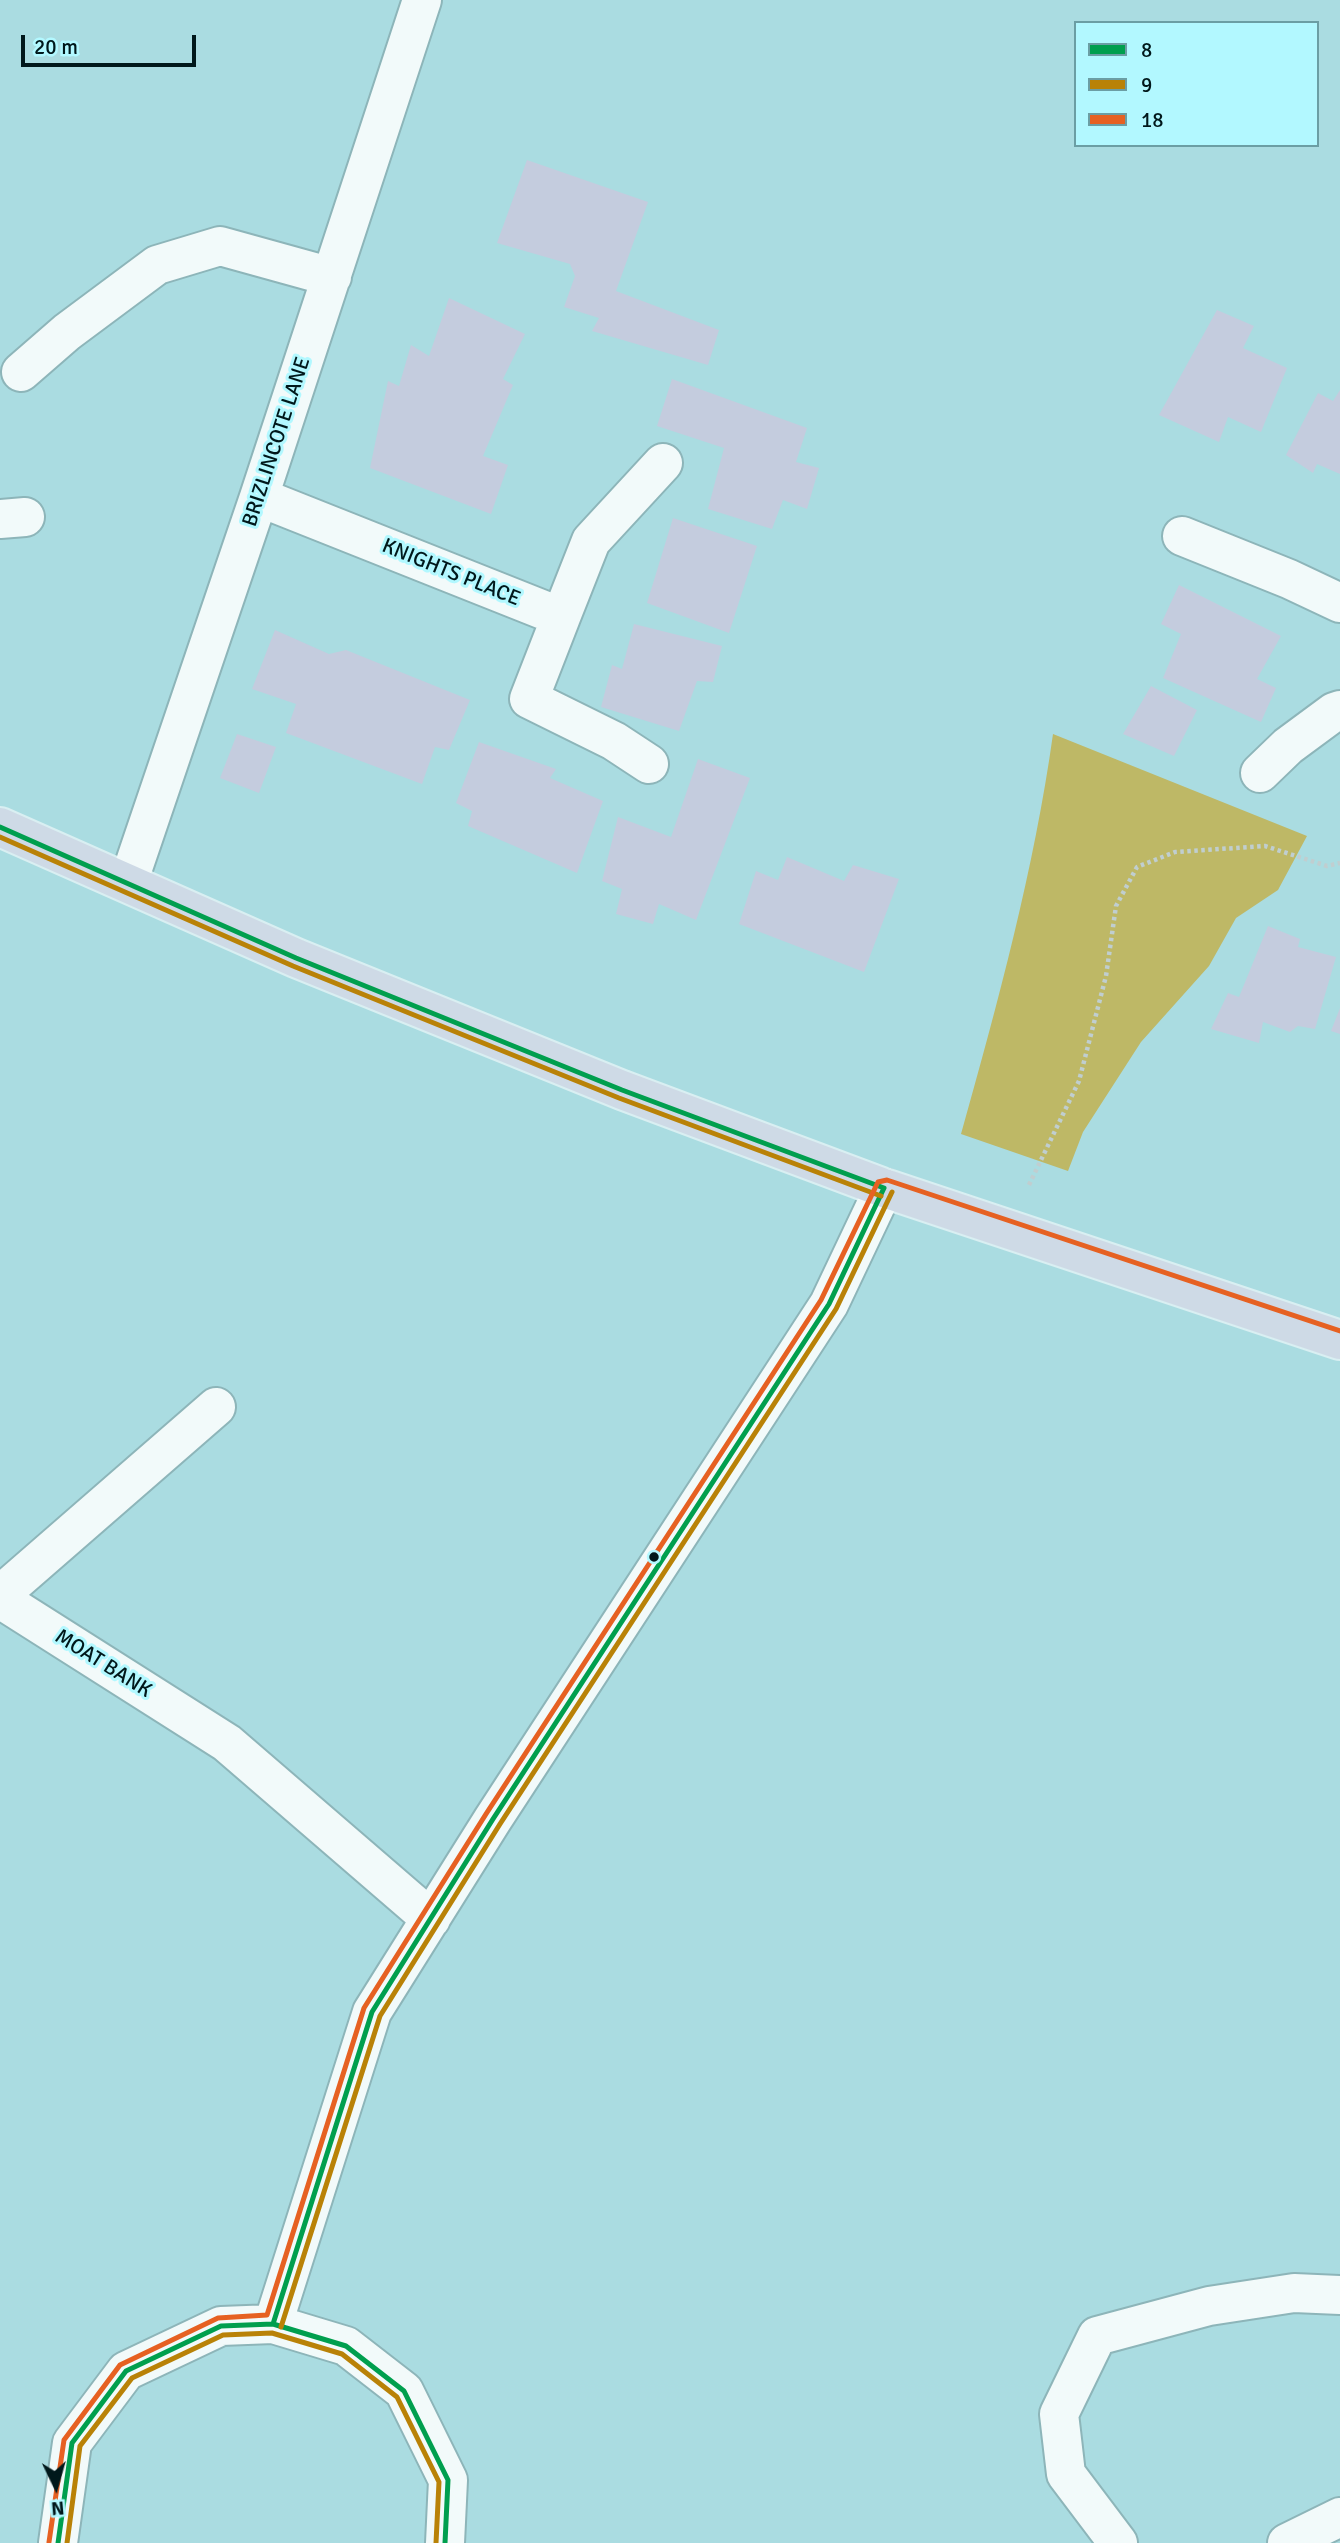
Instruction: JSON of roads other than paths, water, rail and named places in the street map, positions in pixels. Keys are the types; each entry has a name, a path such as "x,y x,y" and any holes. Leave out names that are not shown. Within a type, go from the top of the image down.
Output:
{"highway":[{"path":"0,827 296,958 622,1090 884,1188 1340,1340"}],"street":[{"name":"BRIZLINCOTE LANE","path":"128,883 259,497 422,0"},
{"path":"21,372 67,332 157,265 220,246 332,277"},
{"path":"649,764 614,741 529,699 591,541 663,463"},
{"name":"KNIGHTS PLACE","path":"259,497 561,617"},
{"path":"1182,536 1289,579 1340,603"},
{"path":"1260,773 1288,746 1340,710"},
{"path":"273,2324 372,2012 508,1796 829,1304 884,1188"},
{"name":"MOAT BANK","path":"216,1407 0,1597 227,1742 430,1919"},
{"path":"1118,2543 1066,2474 1059,2414 1097,2336 1209,2306 1294,2293 1340,2295"},
{"path":"58,2543 72,2443 126,2371 222,2326 273,2324 346,2346 404,2391 448,2480 445,2543"},
{"path":"1287,2543 1340,2517"}]}
